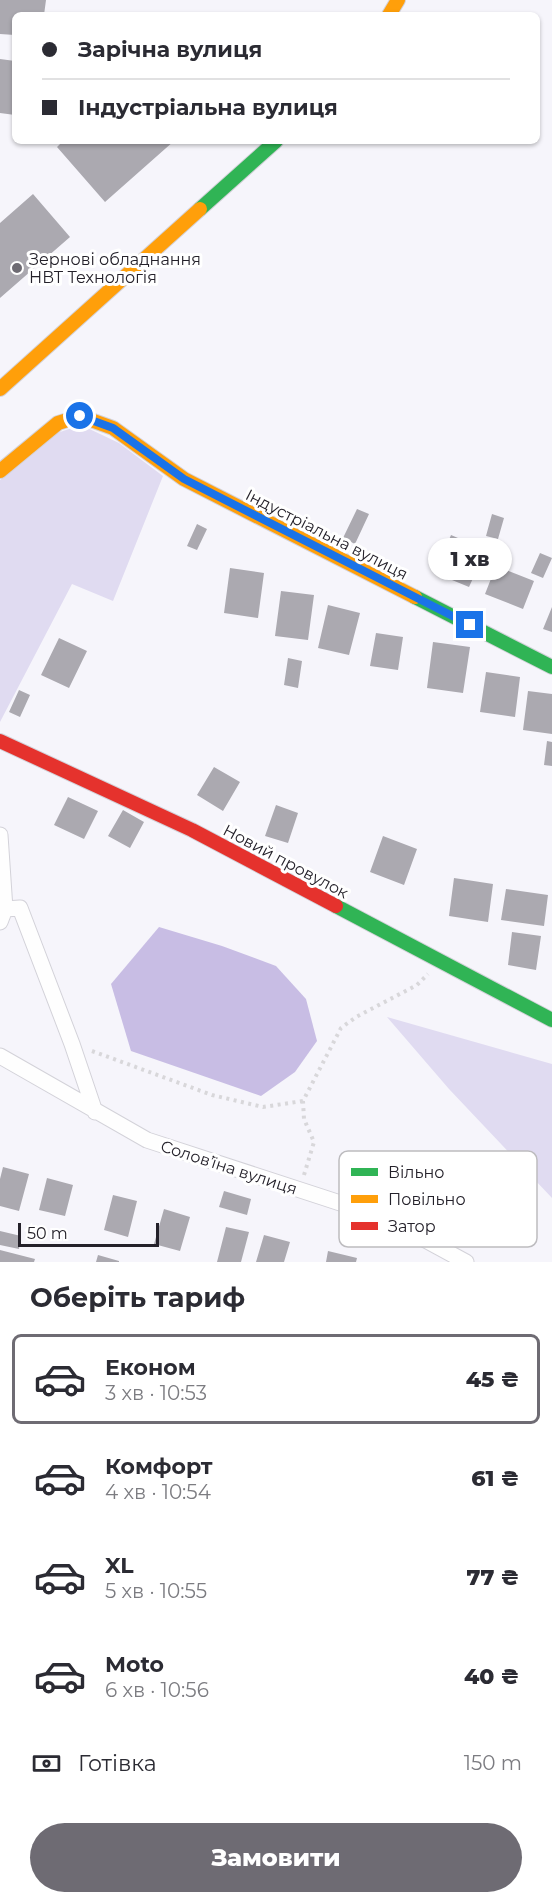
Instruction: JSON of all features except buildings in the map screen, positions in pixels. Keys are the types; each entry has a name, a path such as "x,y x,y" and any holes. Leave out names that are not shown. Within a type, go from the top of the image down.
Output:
{"street":[{"path":"0,389 273,144"},
{"name":"Індустріальна вулиця","path":"0,471 58,423 80,416 113,428 184,479 552,667"},
{"name":"Новий провулок","path":"0,741 192,830 552,1020"},
{"path":"0,835 3,916 20,908 72,1044 95,1112"},
{"name":"Соловʼїна вулиця","path":"0,1056 147,1140 339,1203"},
{"name":"Соловʼїна вулиця","path":"438,1247 466,1262"}],"path":[{"path":"299,1190 314,1142 304,1119 303,1101 340,1028 356,1017 417,985 441,961"},
{"path":"72,1044 212,1095 264,1107 303,1101"}],"shaded area":[{"path":"81,425 119,443 163,476 113,601 72,584 0,722 0,480 57,433"},
{"path":"159,927 222,946 276,966 306,999 317,1041 295,1072 261,1096 131,1051 111,984"},
{"path":"387,1017 552,1064 552,1198 537,1182 537,1151 508,1151 449,1089"}],"traffic: fast":[{"path":"200,209 273,144"},
{"path":"415,597 552,667"},
{"path":"336,906 552,1020"}],"traffic: slow":[{"path":"391,12 398,0"},
{"path":"0,389 200,209"},
{"path":"0,471 58,423 80,416 113,428 184,479 415,597"}],"traffic: jam":[{"path":"0,741 192,830 336,906"}],"place":[{"name":"Зернові обладнання НВТ Технологія","path":"17,268"}],"route":[{"path":"80,416 113,428 184,479 470,625"}]}
